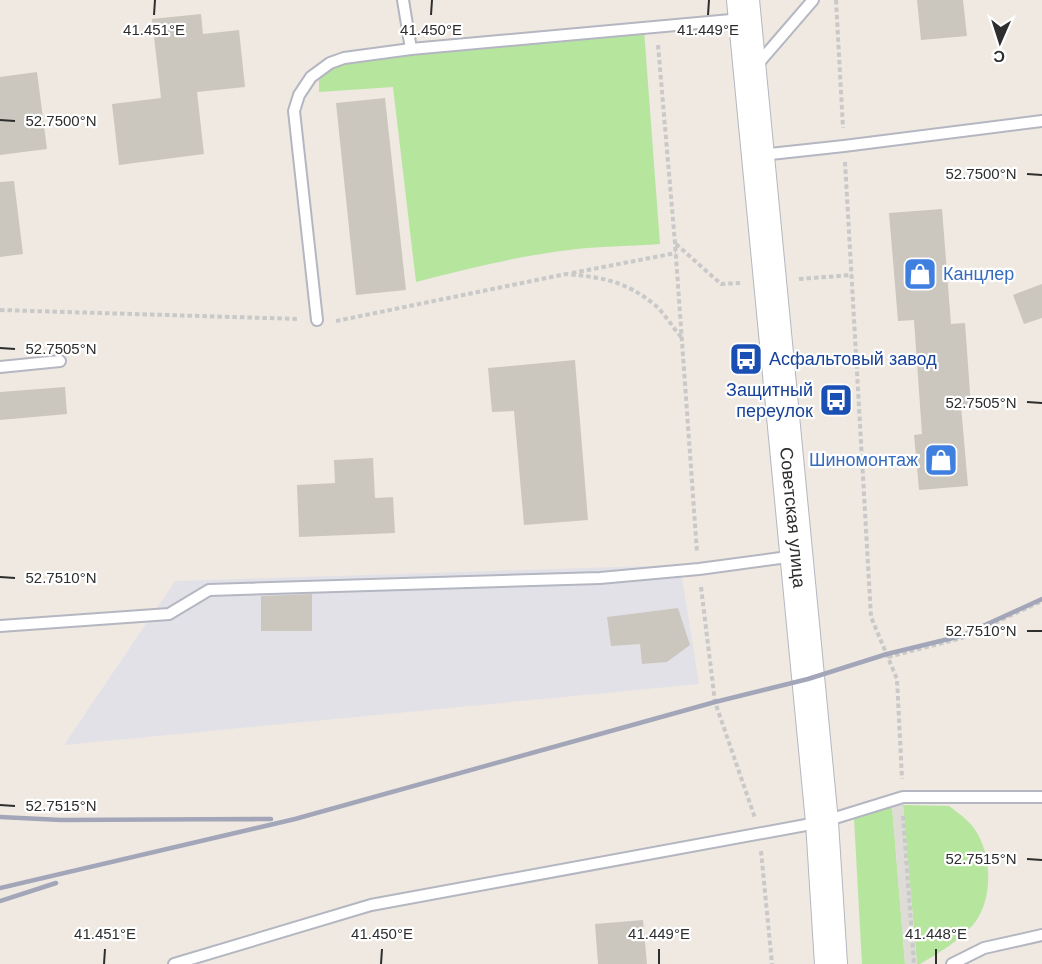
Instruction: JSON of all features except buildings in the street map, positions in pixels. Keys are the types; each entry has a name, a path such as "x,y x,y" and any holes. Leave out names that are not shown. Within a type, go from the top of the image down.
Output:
{"main road":[{"name":"Советская улица","path":"744,9 822,822 831,964"}],"lane":[{"path":"403,0 411,49"},
{"path":"750,73 813,0"},
{"path":"317,320 294,111 299,95 311,77 330,63 353,57 411,49 656,27 744,9"},
{"path":"758,156 1042,121"},
{"path":"0,367 60,361"},
{"path":"0,626 169,614 209,590 600,578 699,569 796,556"},
{"path":"174,964 371,905 822,822 903,797 1042,797"},
{"path":"952,964 984,948 1042,935"}],"path":[{"path":"836,0 871,616 897,679 914,964"},
{"path":"656,27 676,253 699,569 716,702 760,832 772,964"},
{"path":"0,310 339,321 676,253"},
{"path":"566,274 597,277 623,285 656,306 682,339"},
{"path":"888,657 962,638 1042,601"}],"shaded area":[{"path":"680,565 699,684 64,745 175,581"},
{"path":"892,805 903,805 917,964 905,964"}],"green space":[{"path":"644,30 660,244 598,247 537,255 496,262 416,282 393,87 319,92 319,66 327,60"},
{"path":"892,805 905,964 862,964 854,818 860,811"},
{"path":"903,805 949,806 973,827 980,838 987,863 987,891 979,916 960,937 920,964 917,964"}],"railway":[{"path":"0,888 295,819 715,702 808,679 887,654 961,636 1042,599"},
{"path":"0,817 61,820 271,819"},
{"path":"0,901 56,883"}],"place":[{"name":"Канцлер","path":"920,274"},
{"name":"Асфальтовый завод","path":"746,359"},
{"name":"Защитный переулок","path":"836,400"},
{"name":"Шиномонтаж","path":"941,460"}]}
